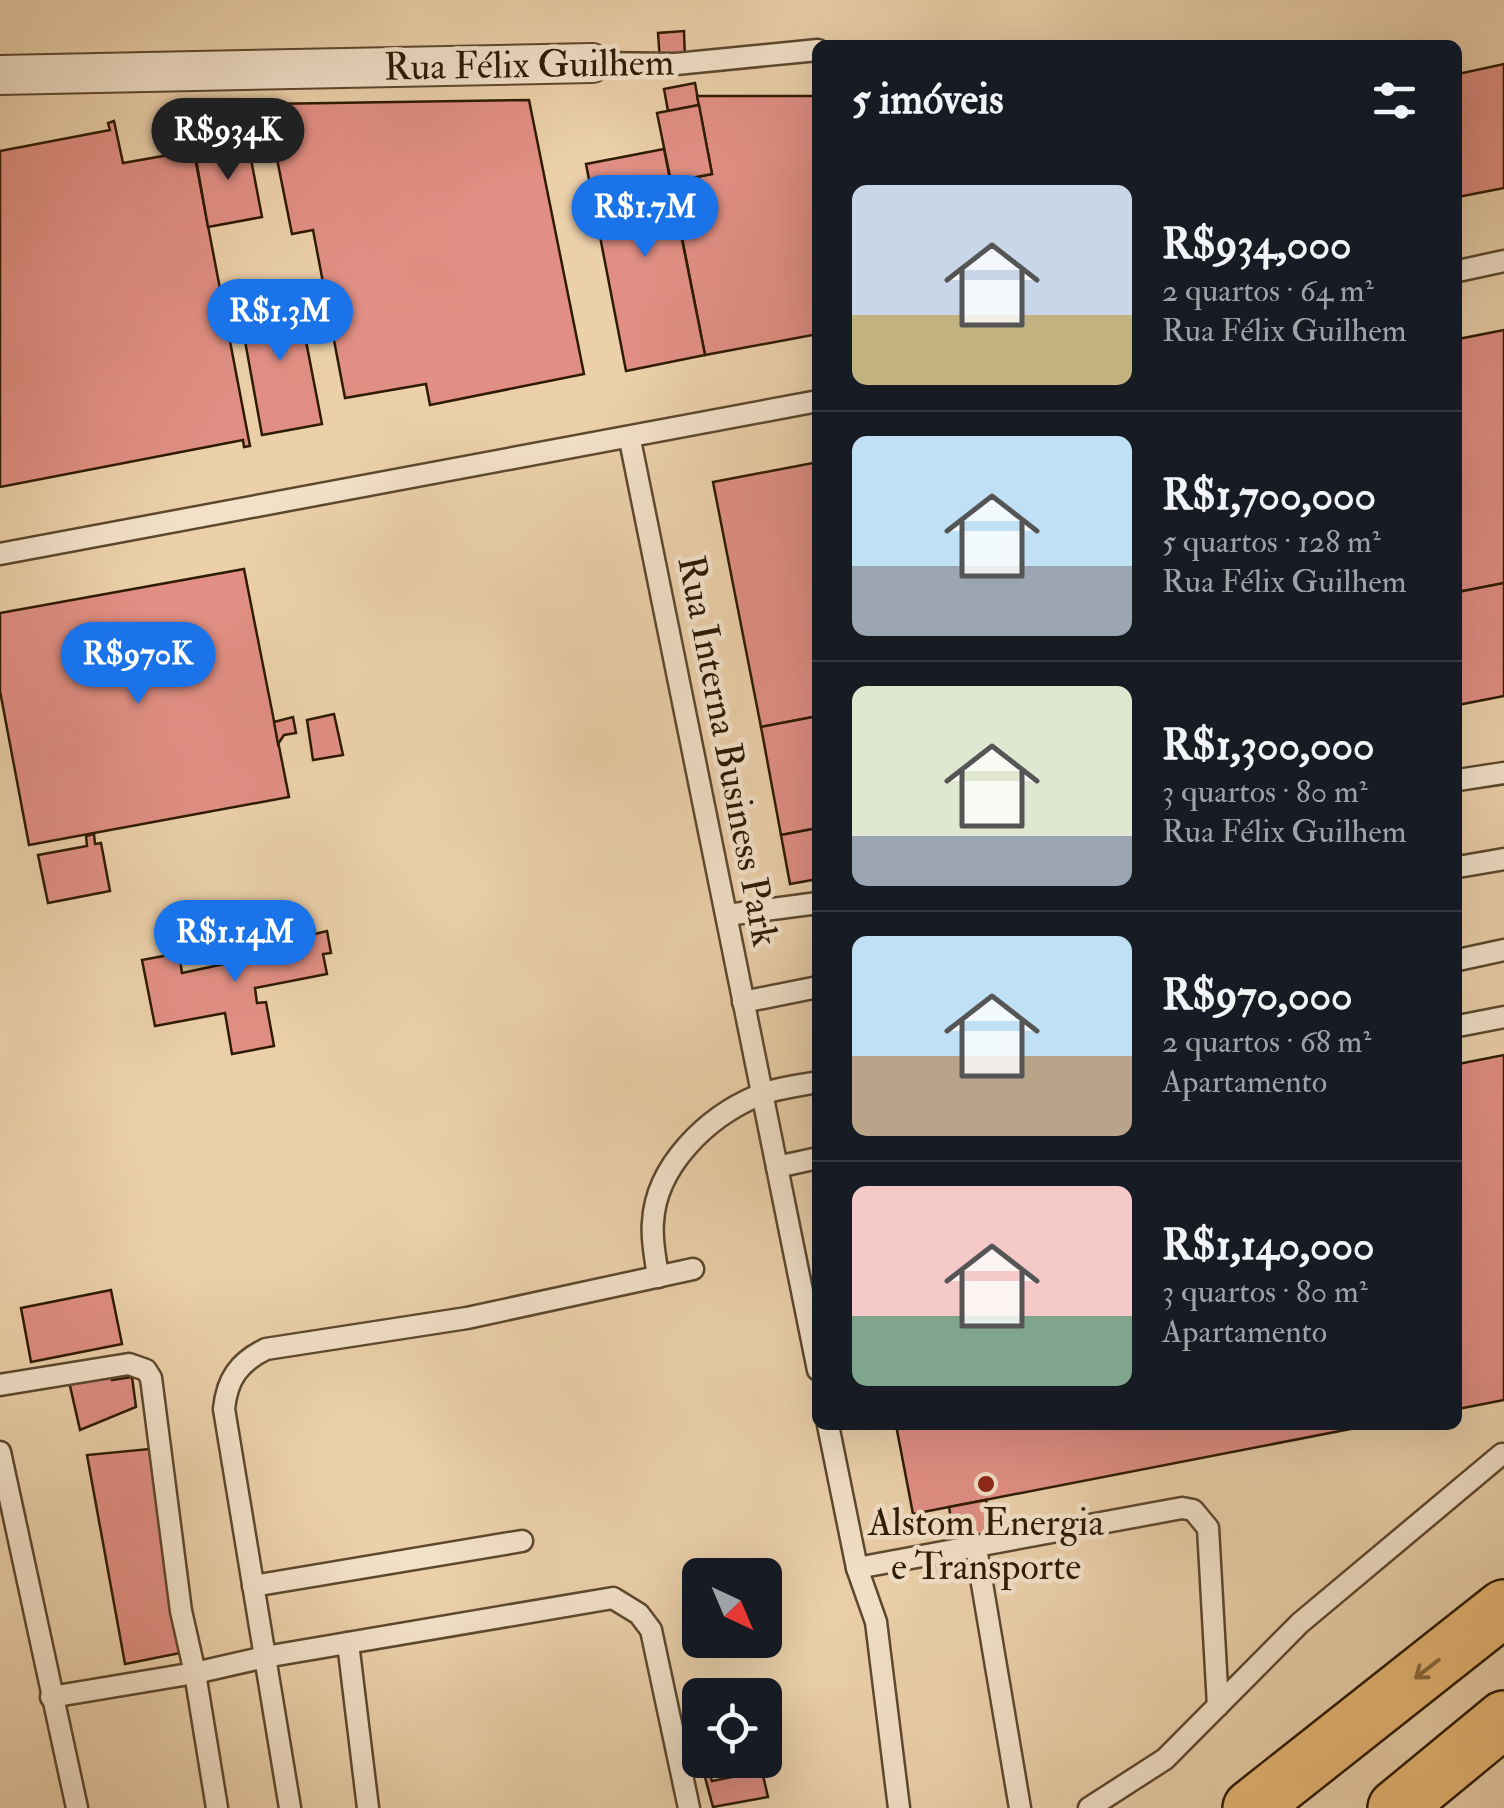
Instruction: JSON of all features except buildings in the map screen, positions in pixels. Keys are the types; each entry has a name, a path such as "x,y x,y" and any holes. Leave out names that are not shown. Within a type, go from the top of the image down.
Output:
{"highway":[{"path":"1252,1808 1504,1608"},
{"path":"1396,1808 1504,1719"}],"street":[{"name":"Rua Félix Guilhem","path":"0,75 592,62"}],"lane":[{"name":"Rua Félix Guilhem","path":"592,62 676,64 812,51"},
{"path":"1462,269 1504,261"},
{"path":"0,554 630,440 812,402"},
{"name":"Rua Interna Business Park","path":"630,440 812,1340"},
{"path":"1462,779 1504,773"},
{"path":"1462,866 1504,859"},
{"path":"727,914 812,904"},
{"path":"1462,959 1504,950"},
{"path":"742,1002 812,988"},
{"path":"1462,1025 1504,1017"},
{"path":"658,1277 652,1222 665,1177 705,1129 732,1108 761,1094 812,1083"},
{"path":"777,1166 812,1159"},
{"path":"290,1808 224,1409 226,1391 247,1358 266,1348 468,1318 693,1269"},
{"path":"0,1385 130,1364 146,1370 152,1378 181,1611 216,1808"},
{"path":"829,1430 857,1568 876,1622 899,1808"},
{"path":"0,1452 38,1613 51,1697 77,1808"},
{"path":"1089,1808 1165,1758 1300,1623 1502,1454"},
{"path":"857,1568 1182,1508 1192,1510 1208,1528 1218,1706"},
{"path":"253,1586 522,1540"},
{"path":"976,1548 1020,1808"},
{"path":"51,1697 613,1598 626,1604 651,1630 689,1808"},
{"path":"348,1643 368,1808"}],"place":[{"name":"Alstom Energia e Transporte","path":"986,1484"}]}
